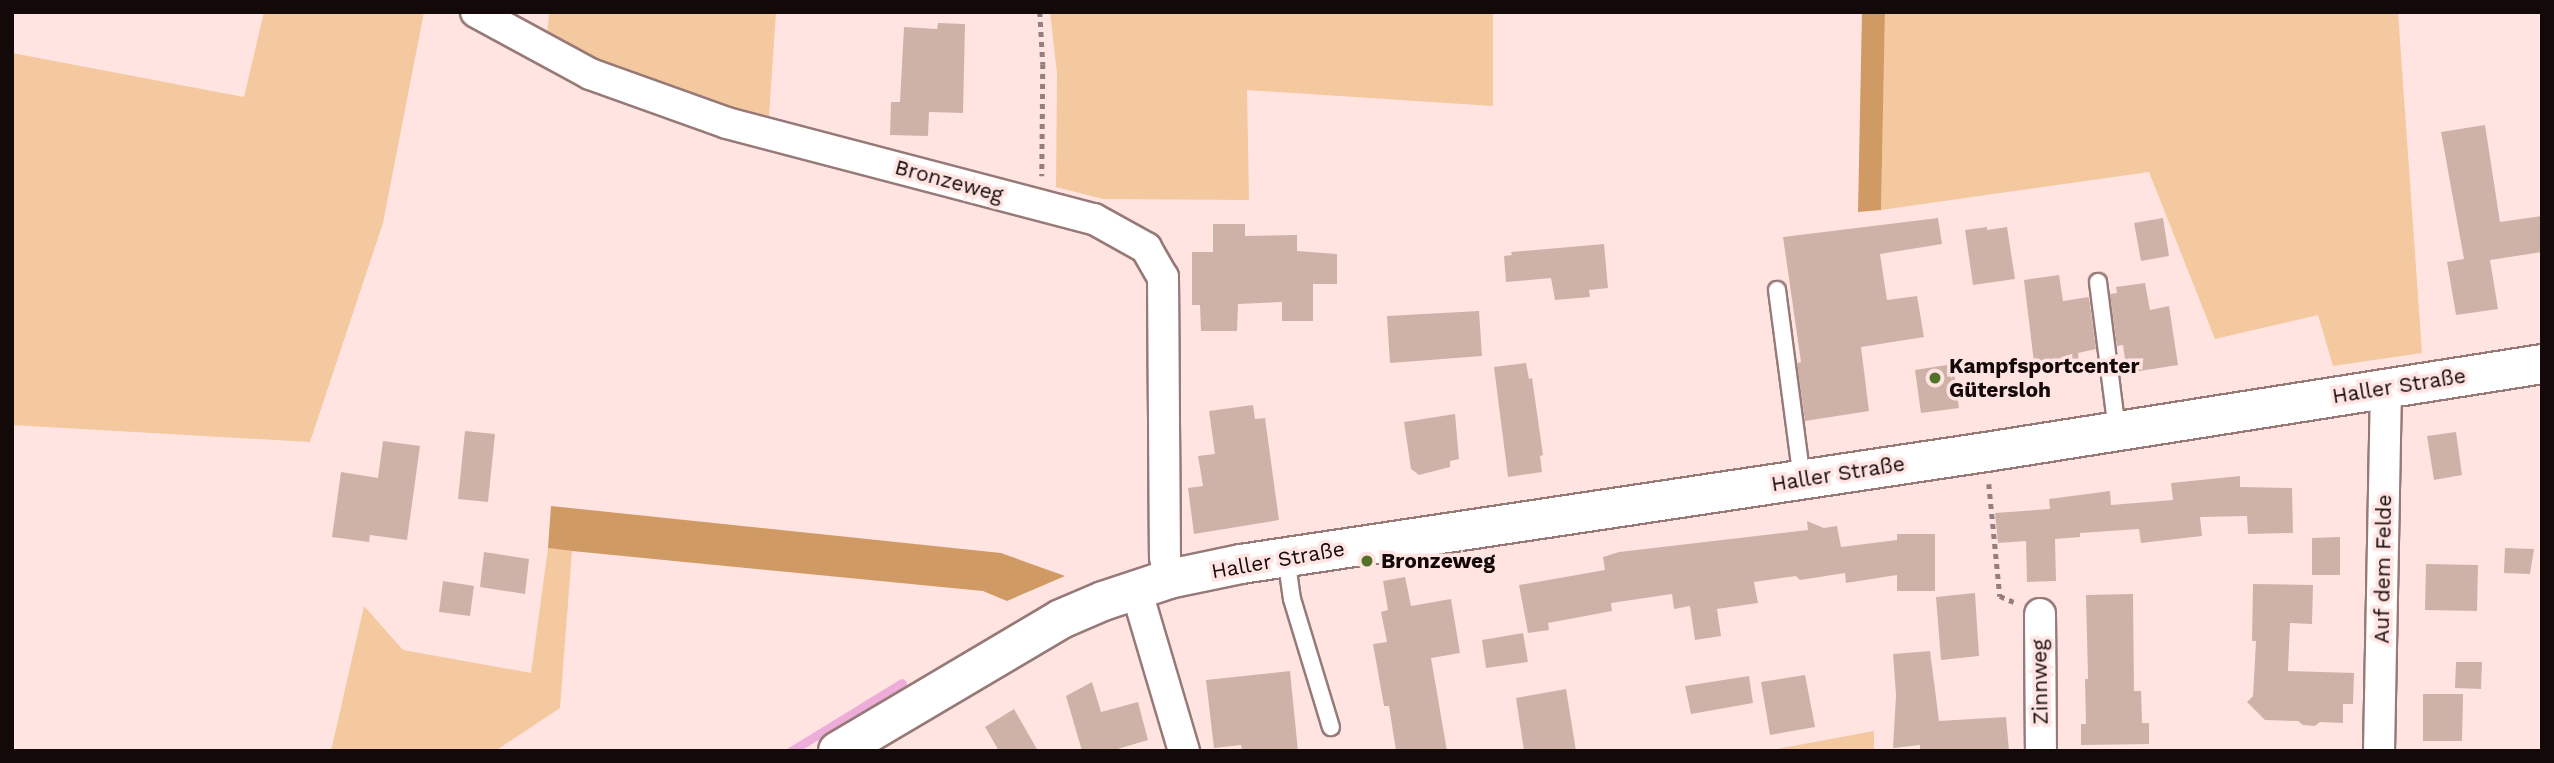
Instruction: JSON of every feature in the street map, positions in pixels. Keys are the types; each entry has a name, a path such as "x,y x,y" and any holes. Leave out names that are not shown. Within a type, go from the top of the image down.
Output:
{"street":[{"name":"Bronzeweg","path":"476,12 590,74 727,123 1094,219 1146,248 1163,277 1165,556 1153,584"},
{"name":"Haller Straße","path":"838,751 1061,619 1153,584 1286,557 1986,452 2542,364"},
{"name":"Auf dem Felde","path":"2379,751 2386,388"},
{"path":"1153,584 1184,751"},
{"name":"Zinnweg","path":"2040,614 2041,751"}],"lane":[{"path":"2098,282 2117,431"},
{"path":"1777,290 1802,480"},
{"path":"1286,557 1292,599 1331,727"}],"path":[{"path":"1040,12 1043,64 1041,205"},
{"path":"1986,452 2000,596 2040,614"}],"shaded area":[{"path":"264,12 424,12 383,223 310,442 12,425 12,53 244,97"},
{"path":"549,12 776,12 769,117 728,110 599,60 547,36"},
{"path":"1050,12 1493,12 1493,106 1247,90 1249,200 1103,199 1056,187 1057,74"},
{"path":"1862,12 1885,12 1881,210 1858,212"},
{"path":"1885,12 2398,12 2422,353 2333,366 2318,315 2215,339 2149,172 1881,210"},
{"path":"551,506 1001,553 1065,576 1007,601 983,591 548,548"},
{"path":"548,548 572,551 560,708 495,751 331,751 364,606 403,650 531,673"},
{"path":"1874,731 1874,751 1777,749"}],"building":[{"path":"938,23 965,24 963,113 929,112 928,136 890,135 891,102 900,102 904,27 937,29"},
{"path":"2485,125 2500,222 2542,216 2542,252 2490,260 2498,309 2456,315 2447,262 2464,259 2441,132"},
{"path":"1938,218 1942,244 1880,254 1887,300 1917,296 1924,337 1861,347 1869,411 1805,421 1797,363 1801,362 1783,237"},
{"path":"2163,218 2169,256 2141,261 2134,223"},
{"path":"1213,224 1245,224 1245,236 1297,235 1297,251 1337,254 1337,284 1313,284 1313,321 1282,321 1282,302 1238,304 1237,331 1201,331 1200,305 1192,305 1192,252 1213,252"},
{"path":"1987,227 1987,230 2007,227 2015,279 1973,285 1965,230"},
{"path":"1604,244 1608,288 1589,290 1590,297 1555,300 1551,278 1506,282 1504,256 1512,255 1511,252"},
{"path":"2059,275 2063,301 2089,297 2096,349 2078,353 2079,364 2035,371 2024,280"},
{"path":"2145,283 2150,310 2169,306 2178,365 2127,373 2123,345 2117,346 2110,294 2117,293 2116,287"},
{"path":"1479,311 1482,356 1390,363 1387,316"},
{"path":"1526,363 1529,379 1532,378 1543,455 1540,456 1542,472 1508,477 1494,367"},
{"name":"Kampfsportcenter Gütersloh","path":"1953,364 1959,408 1921,413 1915,370"},
{"path":"1253,405 1255,419 1265,418 1279,520 1194,534 1188,488 1203,486 1198,456 1215,454 1209,411"},
{"path":"1455,414 1459,459 1450,461 1450,467 1419,475 1411,469 1404,422"},
{"path":"465,431 495,434 488,502 458,499"},
{"path":"2456,432 2462,475 2434,480 2427,436"},
{"path":"383,441 420,446 407,540 370,535 369,542 332,537 341,472 378,478"},
{"path":"2240,476 2240,487 2292,488 2293,533 2248,534 2247,516 2200,517 2202,536 2141,543 2139,529 2080,533 2080,537 2055,539 2056,581 2027,582 2026,541 1998,543 1995,513 2050,509 2049,499 2110,491 2111,505 2173,500 2171,483"},
{"path":"1807,521 1824,528 1837,526 1841,547 1897,540 1897,534 1935,534 1935,591 1897,591 1897,575 1846,583 1845,573 1800,580 1796,576 1754,582 1758,603 1717,609 1721,636 1695,640 1690,606 1674,609 1672,594 1611,603 1612,611 1548,623 1549,630 1528,633 1519,585 1605,570 1603,557 1619,552 1808,530"},
{"path":"2340,537 2340,575 2312,575 2312,538"},
{"path":"2505,548 2534,549 2530,574 2504,573"},
{"path":"484,552 529,559 525,594 480,587"},
{"path":"2426,564 2478,565 2477,611 2425,610"},
{"path":"1405,577 1411,606 1451,599 1460,653 1431,658 1447,751 1396,751 1389,706 1384,706 1373,644 1387,642 1381,612 1388,610 1383,581"},
{"path":"443,581 474,586 470,616 439,612"},
{"path":"2253,584 2313,585 2312,624 2290,623 2288,671 2354,673 2353,704 2343,704 2343,723 2320,722 2315,726 2303,725 2298,721 2265,720 2247,702 2253,696 2256,641 2252,641"},
{"path":"1975,593 1979,656 1941,660 1936,597"},
{"path":"2133,594 2134,691 2141,691 2142,723 2149,723 2149,744 2081,745 2081,724 2086,724 2085,679 2088,679 2086,595"},
{"path":"1523,633 1528,662 1486,668 1482,640"},
{"path":"1930,651 1939,721 2006,717 2009,751 1920,751 1920,745 1893,748 1896,695 1893,654"},
{"path":"2456,662 2482,662 2481,689 2455,688"},
{"path":"1290,671 1298,751 1242,751 1241,745 1214,748 1206,680"},
{"path":"1805,675 1815,727 1770,735 1761,682"},
{"path":"1749,676 1753,703 1691,714 1685,686"},
{"path":"1092,682 1101,712 1138,702 1148,740 1111,751 1082,751 1066,696"},
{"path":"1566,689 1576,751 1524,751 1516,698"},
{"path":"2423,694 2463,694 2462,741 2423,741"},
{"path":"1014,709 1038,751 999,751 985,727"}],"waterway":[{"path":"791,751 902,683"}],"place":[{"name":"Kampfsportcenter Gütersloh","path":"1935,378"},
{"name":"Bronzeweg","path":"1367,561"}]}
